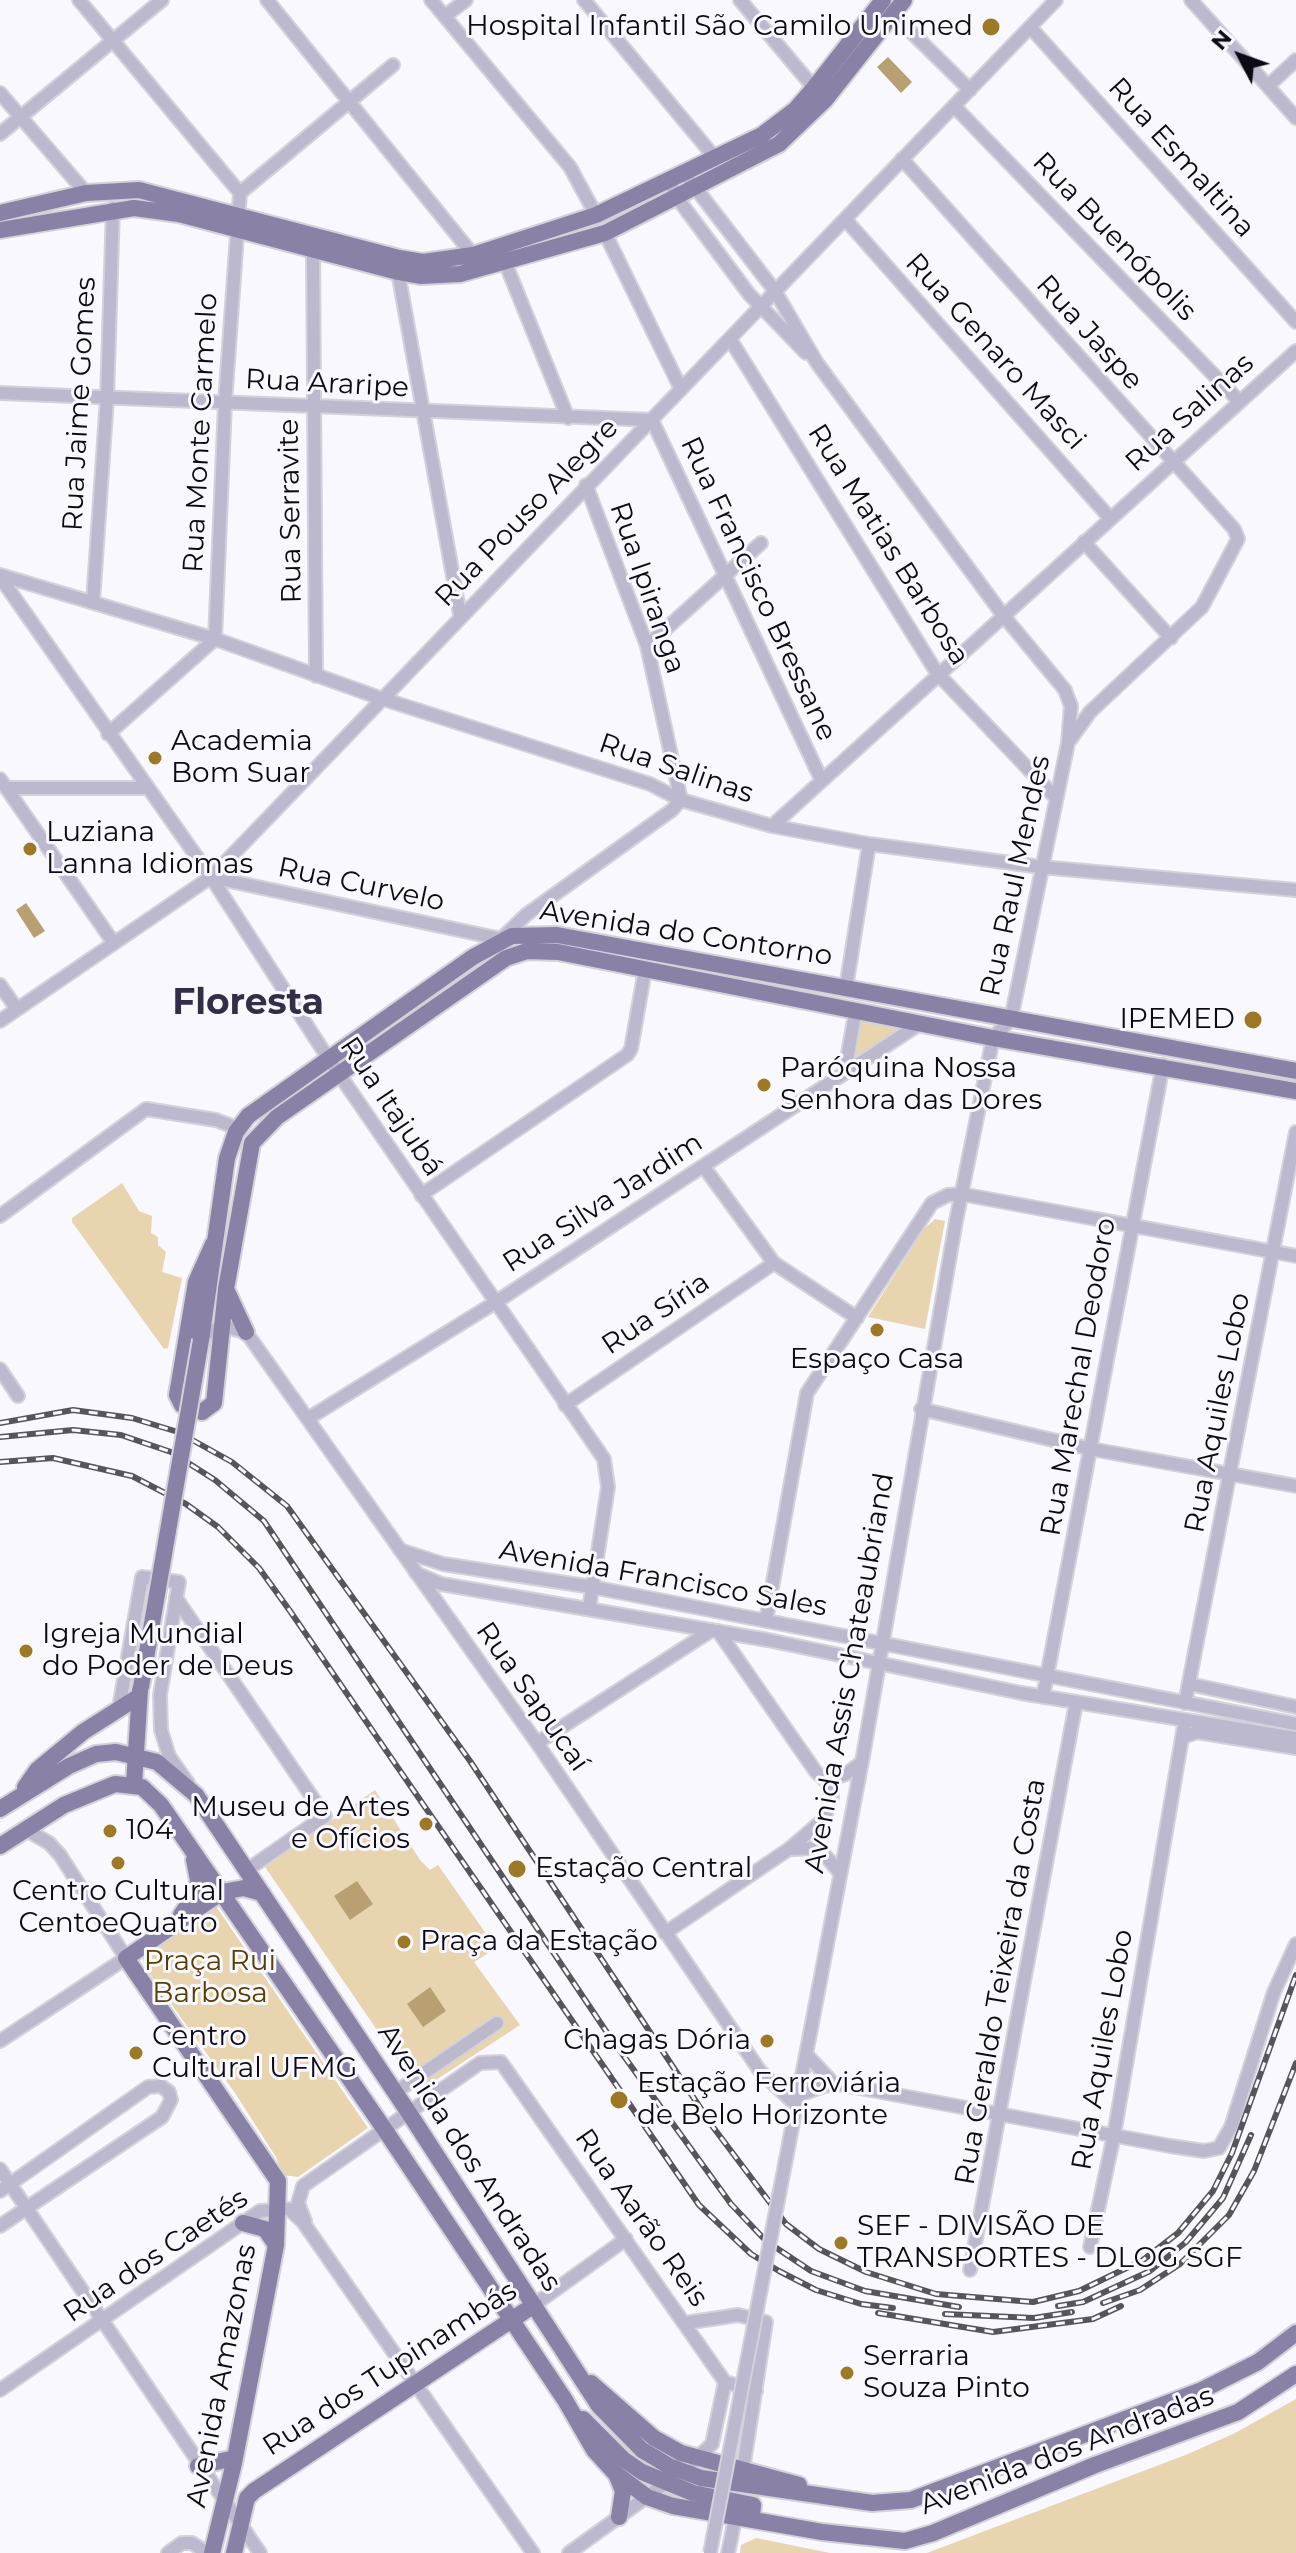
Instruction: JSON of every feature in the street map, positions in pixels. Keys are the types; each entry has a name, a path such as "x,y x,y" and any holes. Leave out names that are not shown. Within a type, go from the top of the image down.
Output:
{"main road":[{"path":"0,230 113,208 156,210 238,222 411,260 437,261 473,255 596,215 716,159 779,124 814,88 883,0"},
{"path":"0,213 86,193 139,190 313,248 398,272 442,277 605,233 695,190 795,132 825,100 904,0"},
{"name":"Avenida do Contorno","path":"134,1784 140,1692 202,1338 227,1158 236,1132 260,1104 501,939 523,933 557,935 1296,1071"},
{"path":"501,939 506,958"},
{"name":"Avenida do Contorno","path":"213,1244 196,1282 177,1395 186,1408 202,1412 214,1403 226,1289 252,1143 277,1117 341,1076 506,958 537,950 856,1009 993,1038 1163,1065 1296,1091"},
{"path":"226,1289 246,1332"},
{"path":"20,1794 37,1770 140,1692"},
{"path":"0,1809 20,1794 96,1754 134,1754"},
{"name":"Avenida dos Andradas","path":"134,1754 157,1762 196,1795 396,2092 581,2373 599,2406 642,2450 682,2471 822,2532 905,2541 1238,2412 1296,2374"},
{"path":"0,1846 64,1805 101,1789 134,1784"},
{"name":"Avenida dos Andradas","path":"134,1784 161,1805 222,1892 385,2130 565,2400 594,2450 615,2473 647,2497 673,2506 744,2497"},
{"path":"172,1925 196,1893 198,1880 192,1853"},
{"path":"126,1958 222,1892 244,1888 262,1893"},
{"name":"Avenida Amazonas","path":"126,1958 278,2181 276,2245 235,2458 209,2553"},
{"path":"243,2223 265,2229 276,2245"},
{"name":"Rua dos Tupinambás","path":"241,2527 247,2498 254,2491 534,2305"},
{"name":"Avenida dos Andradas","path":"565,2400 623,2459 665,2484 693,2493 838,2498 872,2503 911,2500 1202,2390 1258,2362 1296,2333"},
{"name":"Avenida dos Andradas","path":"581,2373 654,2438 681,2453 699,2457 744,2497"},
{"path":"198,2466 235,2458"},
{"path":"615,2473 623,2491 619,2517"},
{"name":"Avenida Amazonas","path":"234,2553 241,2527"}],"street":[{"path":"79,0 240,193 393,65"},
{"path":"0,134 162,0"},
{"path":"267,0 473,255"},
{"path":"431,0 570,167 596,215"},
{"path":"445,16 466,0"},
{"path":"584,0 716,159"},
{"path":"740,0 814,88"},
{"name":"Rua Pouso Alegre","path":"0,1021 211,877 460,615 1056,0"},
{"path":"1191,0 1296,118"},
{"path":"893,14 970,90"},
{"name":"Rua Esmaltina","path":"1030,27 1296,322"},
{"path":"1268,86 1296,60"},
{"path":"0,93 86,193"},
{"name":"Rua Buenópolis","path":"954,106 1239,401"},
{"name":"Rua Jaspe","path":"902,159 1234,529 1238,539 1202,607 1171,638"},
{"path":"676,176 695,190 775,291 817,363 1003,615 1065,690 1090,712"},
{"path":"676,176 678,199 760,307 817,363"},
{"name":"Rua Monte Carmelo","path":"215,639 225,403 240,193"},
{"name":"Rua Jaime Gomes","path":"93,602 107,398 113,208"},
{"name":"Rua Genaro Masci","path":"845,219 1109,517"},
{"path":"605,233 681,389"},
{"name":"Rua Serravite","path":"313,248 316,676"},
{"path":"505,262 568,418"},
{"path":"398,272 460,615"},
{"name":"Rua Matias Barbosa","path":"730,339 937,673 1056,798"},
{"name":"Rua Salinas","path":"0,576 215,639 383,699 650,784 681,800 772,826 1109,517 1296,351"},
{"name":"Rua Araripe","path":"0,393 652,420"},
{"name":"Rua Francisco Bressane","path":"652,420 821,779"},
{"name":"Rua Ipiranga","path":"586,485 647,646 681,800"},
{"path":"1068,743 1090,712 1171,638 1084,542"},
{"path":"647,646 725,572 761,543"},
{"name":"Rua Itajubá","path":"0,576 211,877 328,1058 604,1459 609,1473 589,1609"},
{"path":"20,606 30,583"},
{"path":"989,595 1023,597"},
{"path":"108,734 215,639"},
{"path":"1065,690 1071,706 1068,743"},
{"name":"Rua Raul Mendes","path":"1011,1019 1068,743"},
{"path":"2,786 146,788"},
{"path":"2,786 113,942"},
{"path":"501,939 526,915 662,820 681,800"},
{"path":"772,826 869,844 1041,867 1296,890"},
{"path":"846,988 869,844"},
{"name":"Rua Curvelo","path":"211,877 501,939"},
{"path":"421,1195 627,1055 631,1049 645,970"},
{"path":"0,985 17,1009"},
{"path":"845,1071 856,1009"},
{"path":"984,1013 993,1038 1011,1019"},
{"name":"Rua Silva Jardim","path":"309,1418 496,1302 921,1023"},
{"name":"Avenida Assis Chateaubriand","path":"710,2553 861,1763 921,1409 993,1038"},
{"name":"Rua Marechal Deodoro","path":"1043,1697 1163,1065"},
{"path":"0,1216 146,1109 158,1108 216,1120 232,1126 236,1132"},
{"name":"Rua Aquiles Lobo","path":"1185,1703 1296,1132"},
{"path":"704,1167 774,1263 857,1318"},
{"path":"766,1621 807,1393 932,1203 948,1195 961,1194 1296,1256"},
{"name":"Rua Síria","path":"565,1405 774,1263"},
{"path":"202,1338 222,1326 246,1332"},
{"name":"Rua Sapucaí","path":"246,1332 537,1743 760,2071 797,2102"},
{"path":"0,1369 18,1396"},
{"path":"921,1409 1091,1449 1296,1486"},
{"name":"Avenida Francisco Sales","path":"400,1550 443,1564 592,1587 1296,1724"},
{"name":"Avenida Francisco Sales","path":"416,1573 441,1584 715,1630 1043,1697 1296,1738"},
{"path":"119,1708 142,1577 179,1582 160,1695 161,1730 169,1756 196,1795"},
{"path":"176,1598 325,1816 247,1870"},
{"path":"680,1625 681,1651"},
{"path":"537,1743 715,1630 816,1772 826,1781 832,1797 830,1810 824,1819 789,1849 665,1933"},
{"path":"1189,1684 1296,1707"},
{"name":"Rua Geraldo Teixeira da Costa","path":"970,2270 1002,2113 1076,1703"},
{"name":"Rua Aquiles Lobo","path":"1090,2247 1114,2135 1185,1720"},
{"path":"1183,1737 1197,1732 1296,1748"},
{"path":"826,1781 846,1774 861,1763"},
{"path":"0,2041 126,1958 60,1855 49,1843 25,1829"},
{"path":"789,1849 819,1848 839,1872"},
{"path":"806,2054 833,2083 1204,2151 1219,2148 1231,2127 1274,1992 1296,1944"},
{"path":"396,2092 497,2023"},
{"name":"Rua Aarão Reis","path":"409,2113 480,2063 494,2060 506,2067 725,2382"},
{"path":"797,2102 833,2083"},
{"path":"0,2226 162,2117 169,2108 169,2092 161,2086 148,2087 5,2187"},
{"path":"409,2113 303,2186 298,2203 308,2229 533,2553"},
{"path":"0,2169 5,2187 26,2207 224,2505 260,2553"},
{"name":"Rua dos Caetés","path":"0,2390 260,2211 279,2208 298,2215 308,2229"},
{"name":"Rua dos Tupinambás","path":"534,2305 626,2239"},
{"path":"685,2323 738,2315 766,2322 744,2497 728,2553"},
{"path":"569,2553 665,2484 712,2444 725,2382 756,2391"},
{"path":"168,2553 182,2543 192,2543 209,2553"}],"green space":[{"path":"859,1019 903,1030 851,1062"},
{"path":"122,1183 139,1211 152,1216 151,1233 158,1237 158,1245 166,1252 162,1272 182,1278 168,1348 164,1349 72,1222 72,1218"},
{"path":"935,1219 945,1221 925,1329 868,1317 924,1229"},
{"name":"Praça da Estação","path":"375,1790 420,1860 430,1870 438,1865 496,1948 474,1962 520,2025 419,2091 265,1867"},
{"name":"Praça Rui Barbosa","path":"215,1905 368,2128 298,2177 283,2175 276,2157 235,2093 144,1966 143,1958 148,1952"},
{"path":"1296,2399 1296,2553 927,2553 1188,2454 1235,2433"},
{"path":"756,2538 830,2553 740,2553 741,2545"}],"shaded area":[{"path":"888,57 912,82 901,93 877,67"},
{"path":"26,903 45,931 34,938 16,910"},
{"path":"357,1881 373,1904 350,1920 334,1896"},
{"path":"430,1987 446,2011 423,2027 407,2004"}],"railway":[{"path":"0,1423 73,1410 132,1418 178,1432 232,1462 287,1506 470,1761 713,2127 786,2224 819,2249 866,2272 936,2294 1033,2302 1079,2291 1143,2260 1178,2233 1213,2191 1232,2153 1296,1975"},
{"path":"0,1437 73,1430 121,1435 171,1452 215,1480 264,1521 610,2037 731,2204 766,2241 811,2271 865,2291 959,2307"},
{"path":"0,1462 53,1458 132,1476 186,1504 218,1527 259,1568 290,1611 699,2205 751,2254 779,2271 816,2290 861,2304 893,2308"},
{"path":"1103,2303 1140,2290 1180,2264 1229,2215 1254,2171 1296,2063"},
{"path":"1058,2306 1083,2302 1150,2271 1186,2242 1223,2198 1251,2135"},
{"path":"878,2313 993,2332 1093,2319 1121,2306"},
{"path":"945,2314 1034,2318 1072,2312"}],"place":[{"name":"Hospital Infantil São Camilo Unimed","path":"991,27"},
{"name":"Academia Bom Suar","path":"155,758"},
{"name":"Luziana Lanna Idiomas","path":"30,849"},
{"name":"IPEMED","path":"1253,1020"},
{"name":"Paróquina Nossa Senhora das Dores","path":"764,1085"},
{"name":"Espaço Casa","path":"877,1330"},
{"name":"Igreja Mundial do Poder de Deus","path":"26,1651"},
{"name":"Museu de Artes e Ofícios","path":"426,1824"},
{"name":"104","path":"110,1831"},
{"name":"Centro Cultural CentoeQuatro","path":"118,1863"},
{"name":"Estação Central","path":"517,1869"},
{"name":"Praça da Estação","path":"404,1942"},
{"name":"Chagas Dória","path":"767,2041"},
{"name":"Centro Cultural UFMG","path":"136,2053"},
{"name":"Estação Ferroviária de Belo Horizonte","path":"619,2100"},
{"name":"SEF - DIVISÃO DE TRANSPORTES - DLOG SGF","path":"841,2243"},
{"name":"Serraria Souza Pinto","path":"847,2373"}],"district":[{"name":"Floresta","path":"248,1003"}]}
